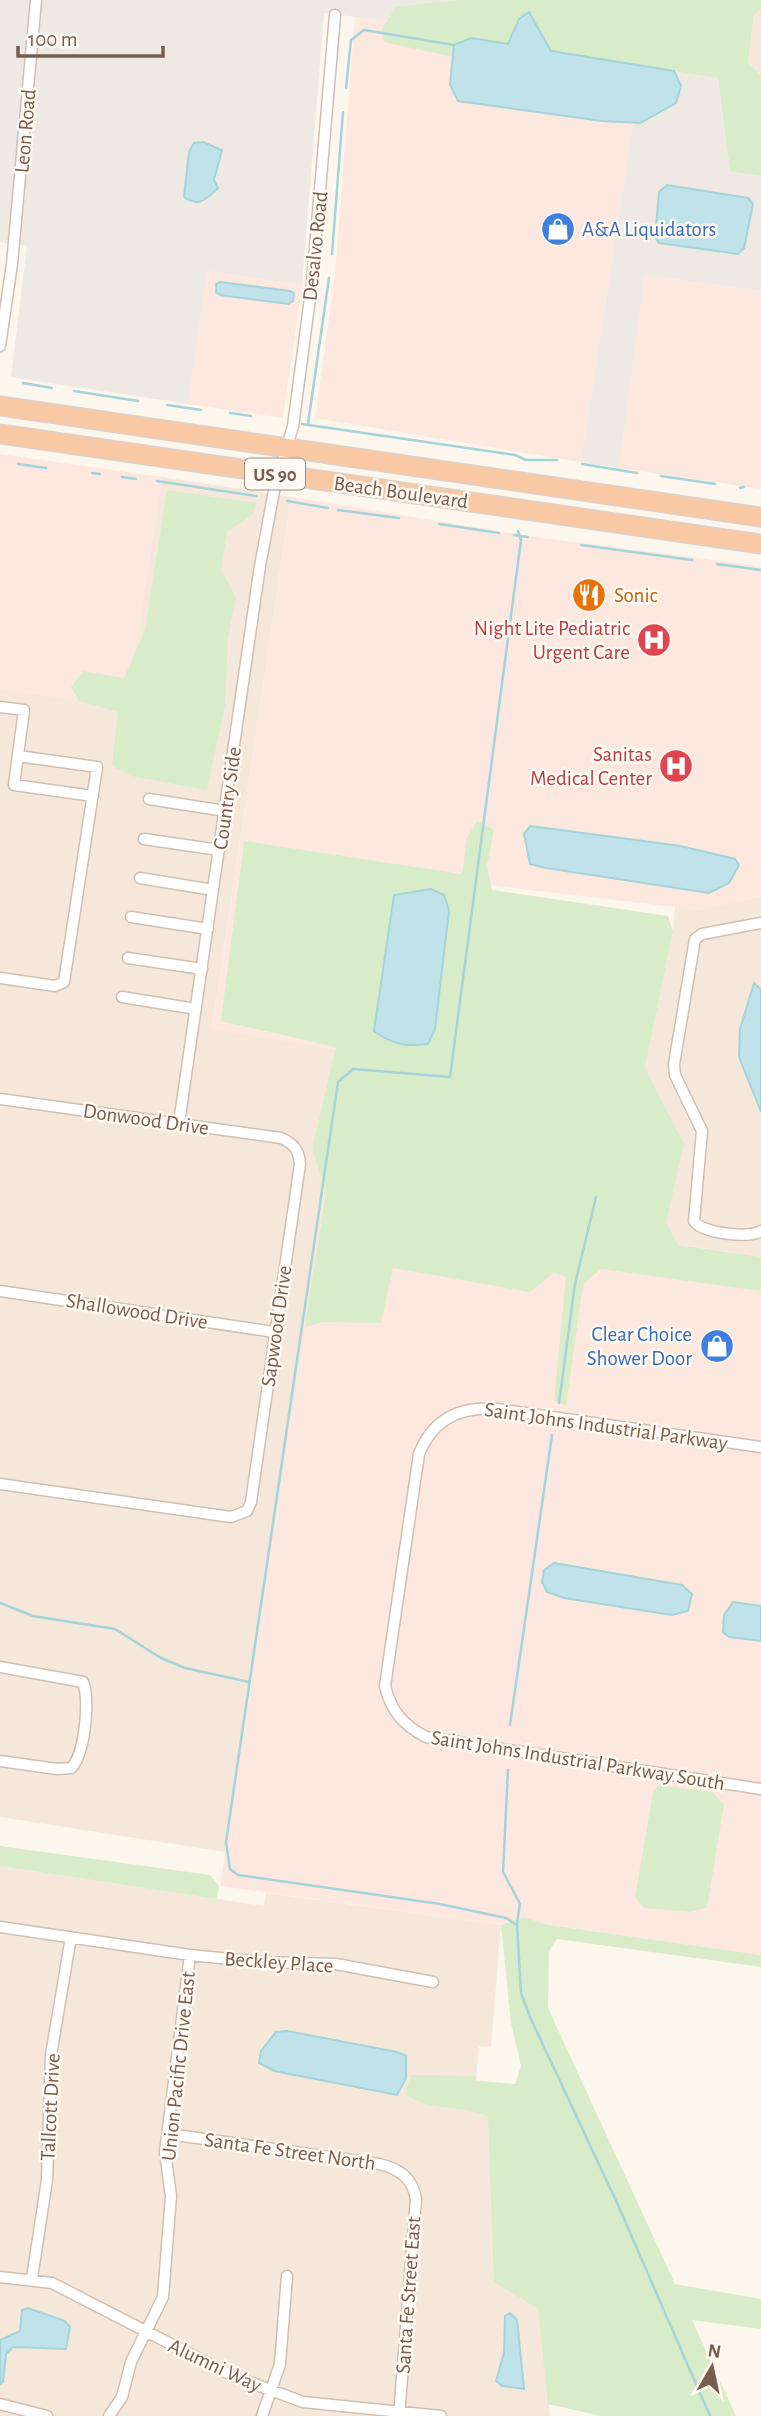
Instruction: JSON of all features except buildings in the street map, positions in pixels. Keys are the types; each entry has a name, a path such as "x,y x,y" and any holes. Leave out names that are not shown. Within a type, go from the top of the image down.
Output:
{"highway":[{"name":"US 90","path":"0,406 761,517"},
{"name":"Beach Boulevard","path":"0,434 761,544"},
{"path":"708,537 716,510"}],"street":[{"name":"Leon Road","path":"0,346 12,264 36,0"},
{"name":"Desalvo Road","path":"279,475 288,448 313,283 335,15"},
{"name":"Country Side","path":"180,1124 260,566 279,475"},
{"path":"0,707 24,710 15,785 93,796"},
{"path":"0,978 55,986 64,982 97,767 18,756"},
{"path":"149,799 225,811"},
{"path":"144,839 219,850"},
{"path":"141,878 213,890"},
{"path":"131,918 208,929"},
{"path":"761,923 702,934 695,939 674,1064 676,1075 703,1138 694,1221 704,1229 749,1236 761,1231"},
{"path":"128,958 202,969"},
{"path":"122,997 196,1009"},
{"name":"Donwood Drive","path":"0,1099 291,1142"},
{"name":"Sapwood Drive","path":"0,1484 230,1517 247,1511 251,1502 300,1164 299,1154 291,1142"},
{"name":"Shallowood Drive","path":"0,1291 274,1332"},
{"name":"Saint Johns Industrial Parkway","path":"400,1719 388,1697 386,1669 412,1487 424,1442 451,1414 472,1408 498,1409 761,1447"},
{"path":"0,1667 83,1682 86,1702 77,1762 71,1768 57,1769 0,1761"},
{"name":"Saint Johns Industrial Parkway South","path":"400,1719 426,1737 443,1741 761,1789"},
{"name":"Beckley Place","path":"0,1927 190,1955 261,1962 336,1964 433,1982"},
{"name":"Tallcott Drive","path":"32,2278 47,2180 51,2055 71,1937"},
{"name":"Union Pacific Drive East","path":"109,2416 122,2397 125,2378 163,2297 171,2196 165,2152 190,1955"},
{"name":"Santa Fe Street North","path":"169,2134 379,2164 391,2167 408,2179"},
{"name":"Santa Fe Street East","path":"399,2414 416,2199 408,2179"},
{"path":"262,2416 280,2364 287,2276"},
{"name":"Alumni Way","path":"0,2277 32,2278 69,2291 146,2332 269,2391 324,2406 441,2416"},
{"path":"0,2403 47,2416"}],"shaded area":[{"path":"0,0 458,0 390,21 324,13 302,285 207,271 188,404 11,377 27,246 0,242"},
{"path":"761,10 759,76 748,63 754,13"},
{"path":"355,16 643,58 581,462 315,418 335,275"},
{"path":"643,58 717,70 730,170 761,176 761,291 645,275 619,468 581,462"},
{"path":"207,271 302,285 283,418 188,404"},
{"path":"645,275 761,291 761,489 619,468"},
{"path":"0,454 162,477 127,708 0,689"},
{"path":"162,477 291,497 212,1028 350,1052 225,1852 0,1817 0,689 127,707"},
{"path":"291,497 535,537 761,566 761,896 699,910 481,884 350,1052 212,1029"},
{"path":"761,896 761,1257 663,1242 656,1092 645,1068 673,931 675,907 699,910"},
{"path":"326,1192 761,1257 761,1955 549,1925 523,1917 501,1925 220,1886"},
{"path":"0,1866 264,1906 266,1893 501,1925 491,2047 479,2046 476,2080 515,2085 550,2416 0,2416"}],"green space":[{"path":"458,0 761,0 761,10 754,14 748,63 761,76 761,176 730,171 718,78 551,51 529,12 519,19 508,44 471,38 454,45 453,57 384,42 382,29 396,7"},
{"path":"167,490 256,503 253,514 227,532 221,570 236,597 228,638 225,705 207,790 131,776 112,766 118,712 79,701 71,687 83,671 124,678 145,630"},
{"path":"477,821 494,830 487,866 492,890 668,916 673,931 645,1068 684,1144 666,1223 678,1245 761,1257 761,1291 601,1269 583,1284 566,1406 554,1400 566,1277 554,1273 530,1292 393,1268 381,1323 323,1322 305,1327 326,1192 312,1149 336,1047 221,1021 244,841 462,874 467,838"},
{"path":"659,1785 712,1792 724,1804 707,1908 689,1912 644,1908 635,1897 653,1792"},
{"path":"0,1846 210,1875 219,1886 217,1899 0,1866"},
{"path":"523,1917 549,1925 761,1955 761,1967 557,1939 549,1951 548,2008 675,2284 761,2299 761,2329 692,2320 736,2416 601,2416 548,2404 538,2309 494,2282 488,2117 467,2110 425,2104 405,2094 411,2075 476,2076 476,2081 515,2084 521,2066 511,2023 501,1925"}],"water":[{"path":"529,12 551,51 674,71 681,86 676,103 640,123 602,121 458,101 450,85 454,45 471,38 508,44 519,19"},
{"path":"203,142 222,150 214,180 218,188 206,199 194,202 184,197 189,152 194,143"},
{"path":"667,185 748,198 753,204 744,248 738,254 659,243 655,237 659,192"},
{"path":"220,282 290,291 294,293 293,301 288,304 220,295 216,292 216,284"},
{"path":"530,826 681,846 735,859 739,865 729,883 709,893 546,868 530,864 524,834"},
{"path":"431,889 444,895 449,911 435,1029 428,1044 400,1044 374,1031 394,895"},
{"path":"754,983 761,990 761,1112 739,1057 740,1029"},
{"path":"554,1563 682,1585 692,1594 688,1611 672,1615 564,1598 547,1592 542,1582 544,1570"},
{"path":"733,1602 761,1606 761,1641 729,1637 723,1632 724,1615"},
{"path":"287,2031 397,2052 406,2056 406,2078 397,2095 274,2071 259,2063 261,2051 276,2032"},
{"path":"28,2308 65,2321 70,2327 66,2349 13,2347 6,2354 3,2382 0,2384 0,2340 20,2331 22,2310"},
{"path":"510,2313 517,2320 524,2389 502,2386 496,2381 504,2353 505,2316"}],"waterway":[{"path":"346,88 351,40 364,30 454,45"},
{"path":"332,254 343,112"},
{"path":"308,424 329,278"},
{"path":"23,383 52,388"},
{"path":"74,391 138,401"},
{"path":"167,405 201,410"},
{"path":"230,413 251,416"},
{"path":"302,424 515,455 526,460 557,460"},
{"path":"18,464 46,468"},
{"path":"582,464 637,473"},
{"path":"92,473 100,474"},
{"path":"661,476 715,484"},
{"path":"122,477 136,479"},
{"path":"157,481 256,496"},
{"path":"740,488 744,487"},
{"path":"287,501 328,508"},
{"path":"338,510 399,518"},
{"path":"439,524 499,533"},
{"path":"518,531 521,540 450,1077 353,1069 338,1082 226,1842 230,1869 238,1875 440,1904 506,1918 517,1925 521,1993 530,2017 618,2205 710,2416"},
{"path":"514,535 528,537"},
{"path":"581,545 692,560"},
{"path":"717,564 761,570"},
{"path":"559,1403 575,1284 596,1197"},
{"path":"510,1725 552,1435"},
{"path":"0,1603 33,1616 115,1629 161,1658 185,1668 249,1682"},
{"path":"508,1770 503,1872 520,1904 517,1923"}],"place":[{"name":"A&A Liquidators","path":"558,229"},
{"name":"Sonic","path":"589,595"},
{"name":"Night Lite Pediatric Urgent Care","path":"654,640"},
{"name":"Sanitas Medical Center","path":"676,766"},
{"name":"Clear Choice Shower Door","path":"717,1346"}]}
